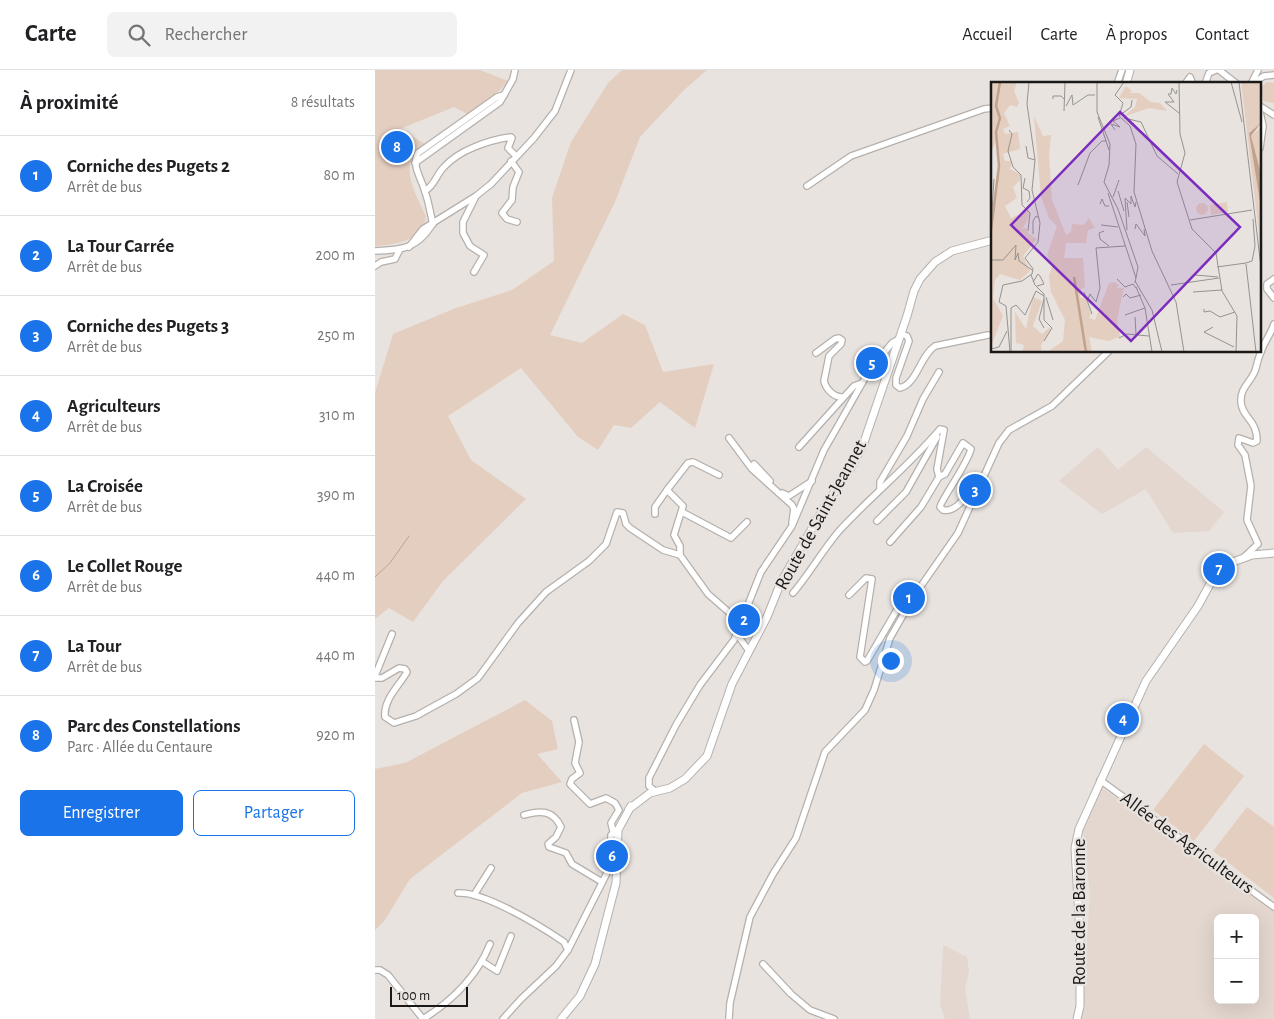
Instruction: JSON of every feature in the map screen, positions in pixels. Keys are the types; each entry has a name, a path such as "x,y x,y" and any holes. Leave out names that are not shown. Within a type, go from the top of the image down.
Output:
{"main road":[{"name":"Route de Saint-Jeannet","path":"652,789 675,785 696,771 710,752 732,684 767,617 785,575 825,506 858,456 900,337 913,291 920,279 931,266 959,248 991,240"},
{"name":"Route de la Baronne","path":"1077,1019 1080,1006 1080,935 1075,839 1139,695 1154,668 1198,606 1215,577 1233,562 1244,557 1274,554"},
{"path":"561,1019 580,996 595,964 616,883 616,830 642,793 652,789"}],"street":[{"path":"433,224 425,191 415,163 500,102 513,79 515,70"},
{"path":"375,251 399,250 421,240 433,224 476,196 497,178 555,111 571,70"},
{"path":"1118,82 1122,70"},
{"path":"1206,82 1209,74 1218,70 1234,82"},
{"path":"1253,82 1258,70"},
{"path":"1255,82 1264,76 1274,74"},
{"path":"1186,82 1190,76 1192,82"},
{"path":"1261,107 1274,116"},
{"path":"807,186 851,156 983,109 991,108"},
{"path":"1261,117 1263,126 1261,141"},
{"path":"425,191 432,187 442,168 448,162 482,144 511,136 508,148 519,172 513,188 512,200 502,213 507,219 517,222"},
{"path":"474,272 484,255 470,246 465,239 462,227 466,214 476,196"},
{"path":"457,209 462,209 466,214"},
{"path":"375,266 381,262 395,259 399,250"},
{"path":"1274,279 1267,284 1267,289 1274,298"},
{"path":"1261,350 1274,324"},
{"path":"652,789 649,778 676,725 736,633 761,572 792,526 831,438 862,383 892,343 900,337 907,336 909,341 896,378 896,385 900,388 908,384 928,352 935,346 987,335"},
{"path":"816,353 835,339 839,338 842,340 841,344 829,356 824,381 831,393 838,397 843,397"},
{"path":"729,1019 730,1003 750,917 773,874 796,838 825,752 865,710 870,701 887,644 908,606 958,533 999,443 1009,430 1046,411 1108,352"},
{"path":"1244,557 1258,544 1247,520 1251,486 1245,455 1238,445 1239,438 1253,443 1257,441 1257,433 1253,422 1241,406 1241,396 1245,383 1255,372 1260,352"},
{"path":"880,489 880,482 907,436 927,391 939,372"},
{"path":"799,448 843,397 854,386 862,383"},
{"path":"793,593 809,574 823,551 880,489 925,448 943,428 937,469 939,477"},
{"path":"877,521 906,492 932,450 938,432"},
{"path":"729,438 751,469 792,505 794,509 792,526"},
{"path":"891,542 921,507 939,477 945,474 963,443 971,449 967,461 954,485 941,501 940,507 943,510 951,510 961,502 975,482 983,481"},
{"path":"655,514 655,507 688,463 693,462 719,475"},
{"path":"754,464 787,496 812,481"},
{"path":"667,490 683,506 674,535 680,546 680,555"},
{"path":"392,634 375,677 382,678 399,668 405,669 407,672 389,698 384,712 385,717 395,723 416,716 468,687 478,678 517,623 546,592 589,561 603,548 617,512 623,513 626,524 630,528 655,545 680,555 708,594 740,622"},
{"path":"682,512 731,538 747,522"},
{"path":"849,595 866,578 872,579 860,657 865,662 898,608 904,605 908,606"},
{"path":"736,633 749,651"},
{"path":"503,1019 556,966 568,950 608,867 611,835 616,830 611,824 619,810 615,803 606,798 590,804 570,784 572,779 581,773 575,763 579,742 574,720"},
{"name":"Allée des Agriculteurs","path":"1100,780 1274,906"},
{"path":"525,815 543,811 549,813 561,827 556,837 548,844 549,846 566,853 572,864 602,882"},
{"path":"474,895 491,868"},
{"path":"458,892 474,895 517,912 564,942 568,950"},
{"path":"483,962 497,971 511,936"},
{"path":"375,970 381,970 388,975 423,1019 444,1005 483,962 490,944"},
{"path":"763,964 791,994 810,1010 834,1019"}],"shaded area":[{"path":"375,70 480,70 508,81 500,90 469,115 454,107 400,129 425,144 416,152 411,160 410,169 413,188 426,217 424,225 408,240 377,246 375,246"},
{"path":"622,70 707,70 684,90 640,137 615,202 550,335 582,343 623,314 645,325 663,372 714,364 695,428 660,402 631,428 614,425 598,450 578,437 521,368 448,416 471,460 526,499 443,581 413,622 389,608 375,619 375,393 393,334 456,308 512,290 554,261 552,198 571,142 608,83"},
{"path":"1267,82 1274,83 1274,103 1263,101 1261,87"},
{"path":"1098,447 1118,470 1146,447 1224,512 1209,531 1173,533 1146,489 1102,514 1059,481"},
{"path":"525,700 552,721 558,749 537,754 562,782 522,793 410,879 385,920 375,930 375,769 405,763"},
{"path":"1204,744 1244,776 1194,841 1153,810"},
{"path":"1101,787 1274,910 1274,1019 1082,1019 1090,894 1083,829"},
{"path":"1247,807 1274,827 1274,898 1213,851"},
{"path":"943,945 967,957 969,971 965,988 970,1019 945,1019 940,1005"}],"waterway":[{"path":"375,577 390,563 409,536"}],"place":[{"name":"Parc des Constellations","path":"397,147"},
{"name":"La Croisée","path":"872,363"},
{"name":"Corniche des Pugets 3","path":"975,490"},
{"name":"La Tour","path":"1219,569"},
{"name":"Corniche des Pugets 2","path":"909,598"},
{"name":"La Tour Carrée","path":"744,620"},
{"name":"Agriculteurs","path":"1123,719"},
{"name":"Le Collet Rouge","path":"612,856"}]}
